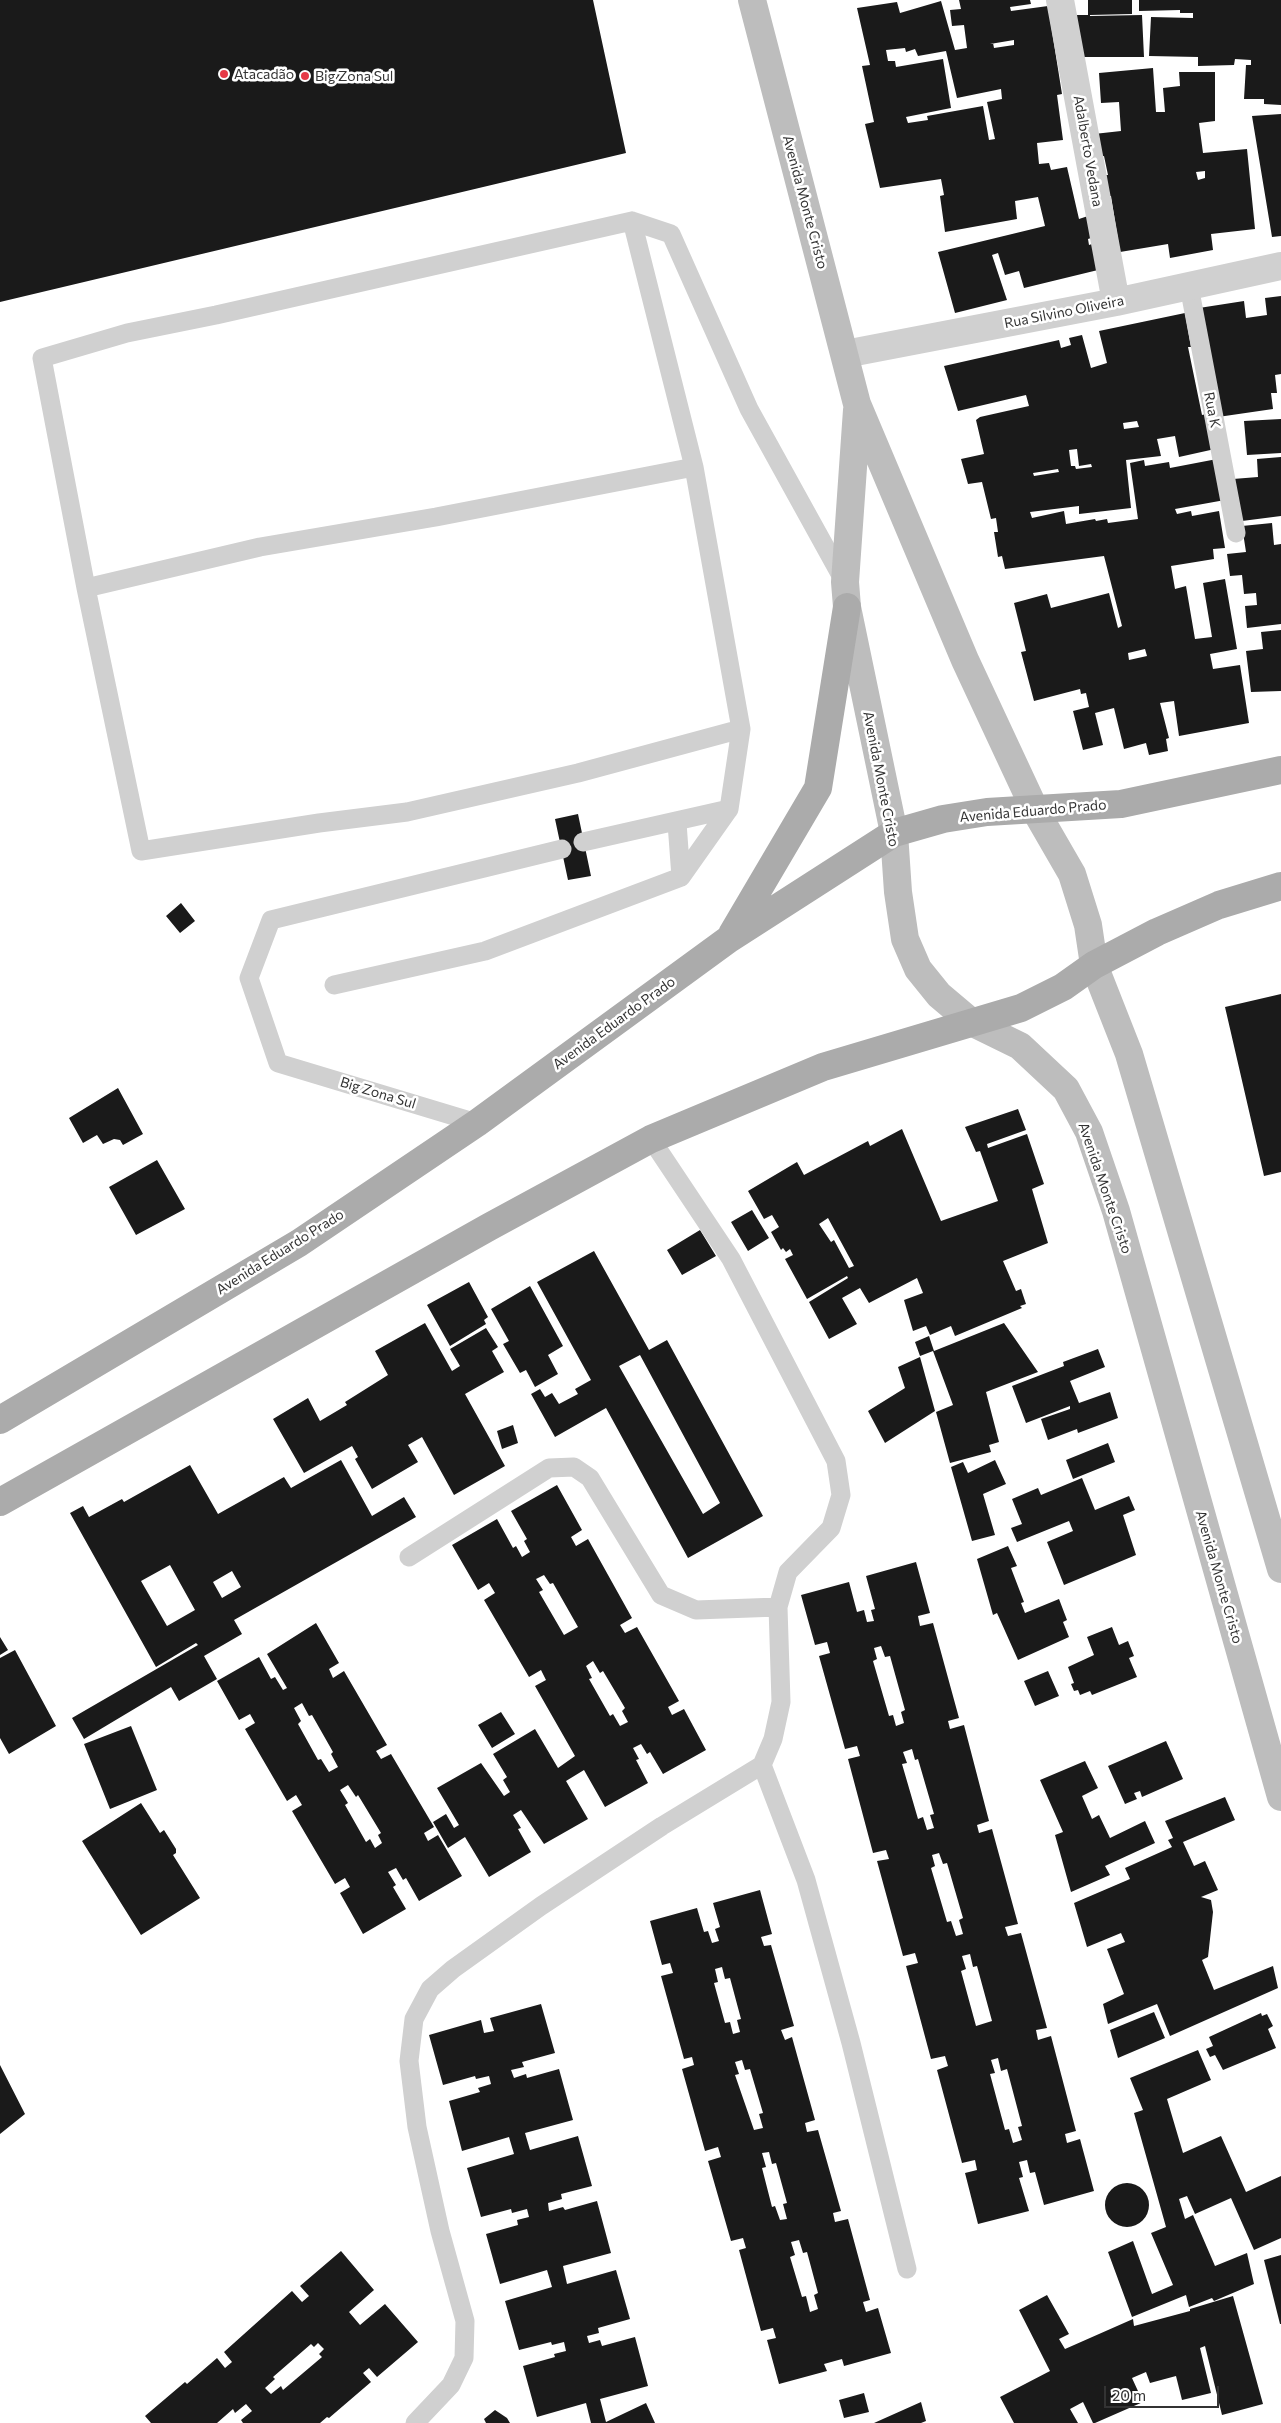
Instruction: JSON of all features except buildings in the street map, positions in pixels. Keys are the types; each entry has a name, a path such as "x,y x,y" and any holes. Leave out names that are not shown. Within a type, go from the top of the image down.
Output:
{"main road":[{"name":"Avenida Monte Cristo","path":"752,0 857,404 965,660 1035,810 1072,874 1088,925 1094,965 1129,1054 1281,1569"},
{"name":"Avenida Monte Cristo","path":"857,404 846,595 894,833 898,892 905,939 918,969 934,989 971,1022 1020,1046 1066,1089 1089,1132 1118,1221 1281,1796"},
{"path":"729,939 818,788 846,595"},
{"name":"Avenida Eduardo Prado","path":"0,1420 299,1244 477,1123 729,939 894,833 943,819 987,812 1120,804 1281,770"},
{"path":"0,1502 489,1227 651,1139 823,1067 1022,1008 1063,987 1094,965 1157,932 1219,905 1281,886"}],"street":[{"name":"Adalberto Vedana","path":"1060,0 1116,302"},
{"name":"Rua Silvino Oliveira","path":"845,354 1116,302 1281,266"}],"lane":[{"path":"334,985 485,951 681,877 729,809 741,729 694,467 632,221"},
{"path":"741,729 578,773 408,812 319,823 142,851 86,588 42,358 127,333 216,315 632,221 671,234 749,409 846,595"},
{"name":"Rua K","path":"1189,286 1236,533"},
{"path":"86,588 260,547 436,517 694,467"},
{"path":"584,842 677,823 729,809"},
{"path":"677,823 681,877"},
{"name":"Big Zona Sul","path":"477,1123 278,1063 249,978 271,920 562,849"},
{"path":"415,2423 451,2385 464,2358 465,2320 440,2231 417,2127 409,2061 414,2019 430,1989 453,1968 541,1906 662,1826 762,1766 773,1739 781,1702 778,1607 788,1572 831,1528 841,1495 836,1461 731,1259 651,1139"},
{"path":"408,1557 548,1468 574,1467 590,1478 662,1594 696,1610 778,1607"},
{"path":"762,1766 806,1880 850,2043 907,2269"}],"place":[{"name":"Atacadão","path":"224,74"},
{"name":"Big Zona Sul","path":"305,76"}]}
